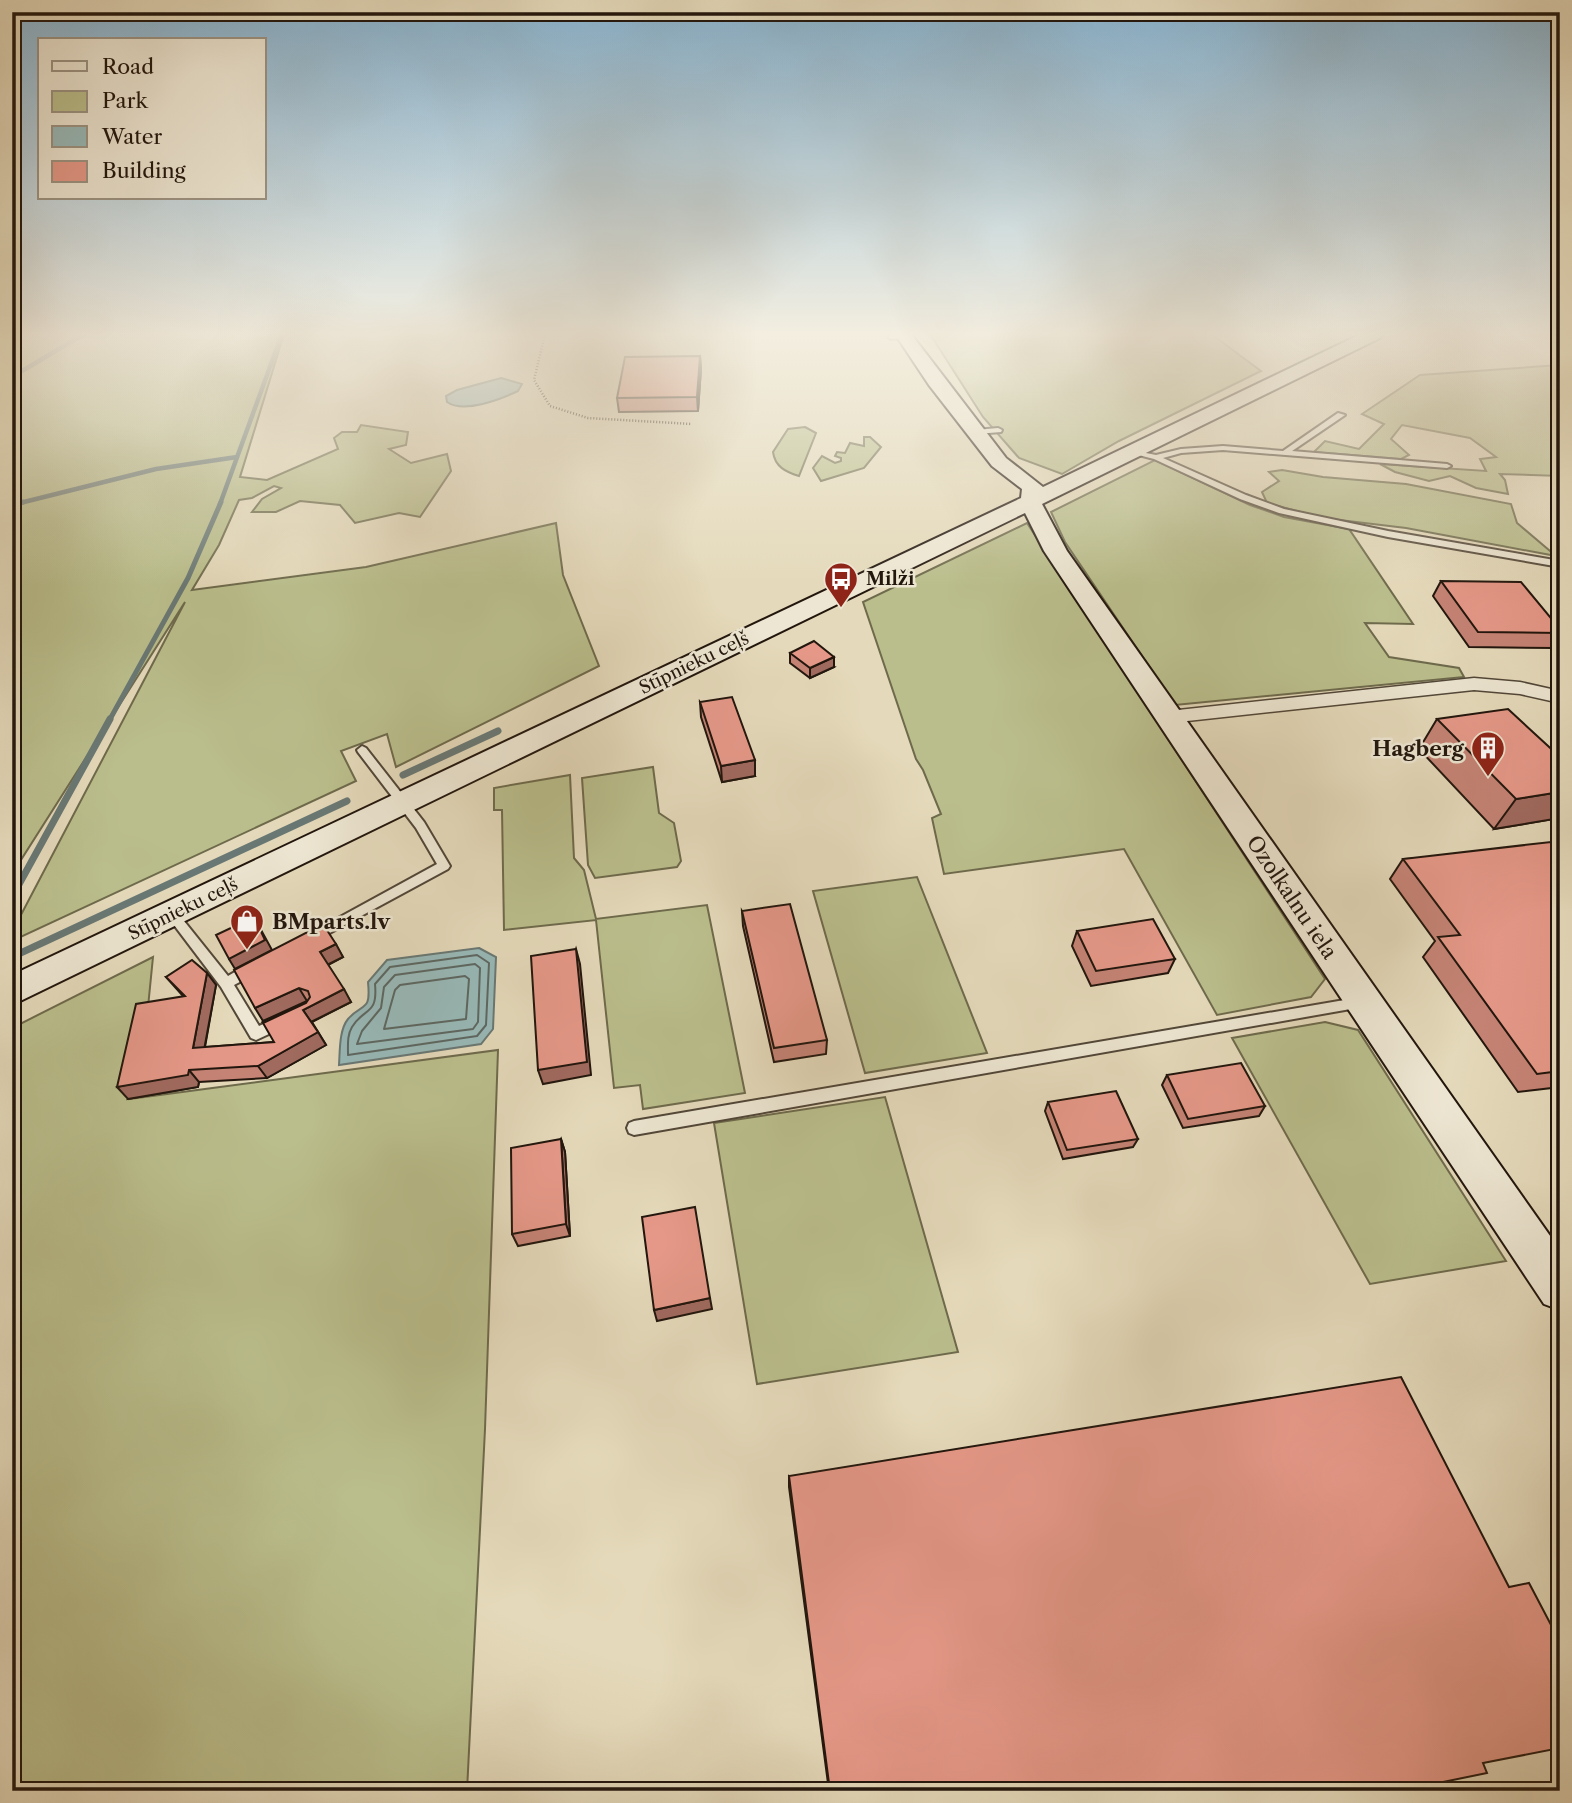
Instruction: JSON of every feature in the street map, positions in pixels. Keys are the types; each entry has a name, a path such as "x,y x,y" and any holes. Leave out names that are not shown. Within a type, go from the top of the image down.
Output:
{"main road":[{"path":"965,418 999,462 1002,474 1017,499 1030,502"},
{"name":"Stīpnieku ceļš","path":"12,991 1030,502 1144,454 1213,418"},
{"name":"Ozolkalnu iela","path":"1030,502 1056,551 1560,1289"}],"street":[{"path":"1170,717 1474,684 1520,688 1560,697"}],"lane":[{"path":"1284,453 1336,418"},
{"path":"976,432 998,430"},
{"path":"1144,454 1223,448 1447,466"},
{"path":"1144,454 1282,511 1560,564"},
{"path":"296,946 444,866 403,803 362,750"},
{"path":"172,914 226,983 256,1034 287,1019"},
{"path":"226,983 261,964"},
{"path":"634,1128 1362,1002"}],"path":[{"path":"589,418 692,424"}],"green space":[{"path":"12,418 258,418 240,477 267,480 338,449 334,438 342,432 357,432 361,425 408,432 406,445 389,449 411,463 447,454 451,471 420,517 399,513 355,523 340,505 300,501 276,512 252,512 262,499 281,488 274,486 252,498 239,500 219,545 192,590 366,567 556,523 563,575 599,666 396,767 387,734 341,751 356,781 12,941 12,932 185,602 12,874"},
{"path":"984,418 1165,418 1062,474 1019,458"},
{"path":"1371,418 1560,418 1560,476 1500,474 1505,480 1508,494 1476,488 1450,476 1429,481 1395,472 1380,464 1486,471 1480,459 1496,457 1470,438 1402,425 1391,439 1409,455 1401,459 1314,452 1325,441 1359,449 1384,424"},
{"path":"805,427 816,433 799,476 782,468 776,462 773,452 788,429"},
{"path":"864,437 870,437 881,447 864,468 821,481 813,468 822,456 835,463 841,461 841,458 835,456 837,452 845,453 850,443 864,446"},
{"path":"1155,460 1250,505 1284,517 1349,529 1413,624 1365,623 1389,657 1459,668 1464,677 1175,705 1065,542 1051,512"},
{"path":"1282,470 1323,477 1406,484 1511,504 1517,523 1556,556 1406,528 1323,518 1267,503 1262,492 1279,481 1269,472"},
{"path":"1027,523 1325,979 1311,997 1217,1015 1124,849 944,874 932,818 941,814 916,759 863,602"},
{"path":"653,767 659,813 674,823 681,861 677,867 595,878 588,865 582,778"},
{"path":"570,775 574,858 584,870 596,919 707,905 745,1093 643,1109 640,1085 614,1088 596,920 504,930 502,810 494,810 494,788"},
{"path":"917,877 987,1053 865,1073 813,891"},
{"path":"153,957 147,1017 129,1099 498,1050 485,1429 467,1791 12,1791 12,1028"},
{"path":"1325,1022 1358,1030 1506,1261 1370,1284 1232,1038"},
{"path":"885,1097 958,1352 757,1384 714,1123"}],"water":[{"path":"479,948 496,957 493,1029 481,1044 339,1065 340,1041 345,1024 367,1003 368,982 387,960"}],"building":[{"path":"1441,581 1521,582 1560,629 1560,633 1478,632"},
{"path":"814,641 834,657 810,668 790,653"},
{"path":"732,697 755,760 721,766 700,702"},
{"path":"1508,709 1560,757 1560,792 1516,799 1437,719"},
{"path":"1551,842 1560,852 1560,1071 1537,1074 1438,937 1460,935 1403,859"},
{"path":"790,904 827,1040 774,1048 742,911"},
{"path":"254,917 265,940 229,959 216,935"},
{"path":"1153,919 1175,959 1096,971 1077,931"},
{"path":"323,924 336,944 320,952 344,989 303,1010 318,1032 258,1066 189,1070 188,1075 117,1087 136,1004 185,996 166,977 192,960 207,973 193,1048 274,1042 263,1023 306,1003 310,997 308,991 299,988 255,1008 234,970"},
{"path":"576,949 587,1062 538,1070 531,956"},
{"path":"1241,1063 1265,1106 1188,1119 1167,1075"},
{"path":"1116,1091 1138,1139 1067,1150 1048,1102"},
{"path":"561,1139 566,1224 512,1234 511,1148"},
{"path":"695,1207 710,1298 654,1310 642,1217"},
{"path":"1401,1377 1509,1587 1529,1583 1560,1642 1560,1748 1483,1763 1487,1773 1399,1791 830,1791 789,1476"}],"waterway":[{"path":"220,504 251,418"},
{"path":"16,504 156,469 237,457"},
{"path":"12,505 23,502"},
{"path":"109,721 188,578 221,502"},
{"path":"12,897 110,719"},
{"path":"403,775 498,731"},
{"path":"12,957 347,801"}],"place":[{"name":"Milži","path":"841,609"},
{"name":"Hagberg","path":"1488,778"},
{"name":"BMparts.lv","path":"247,951"}]}
